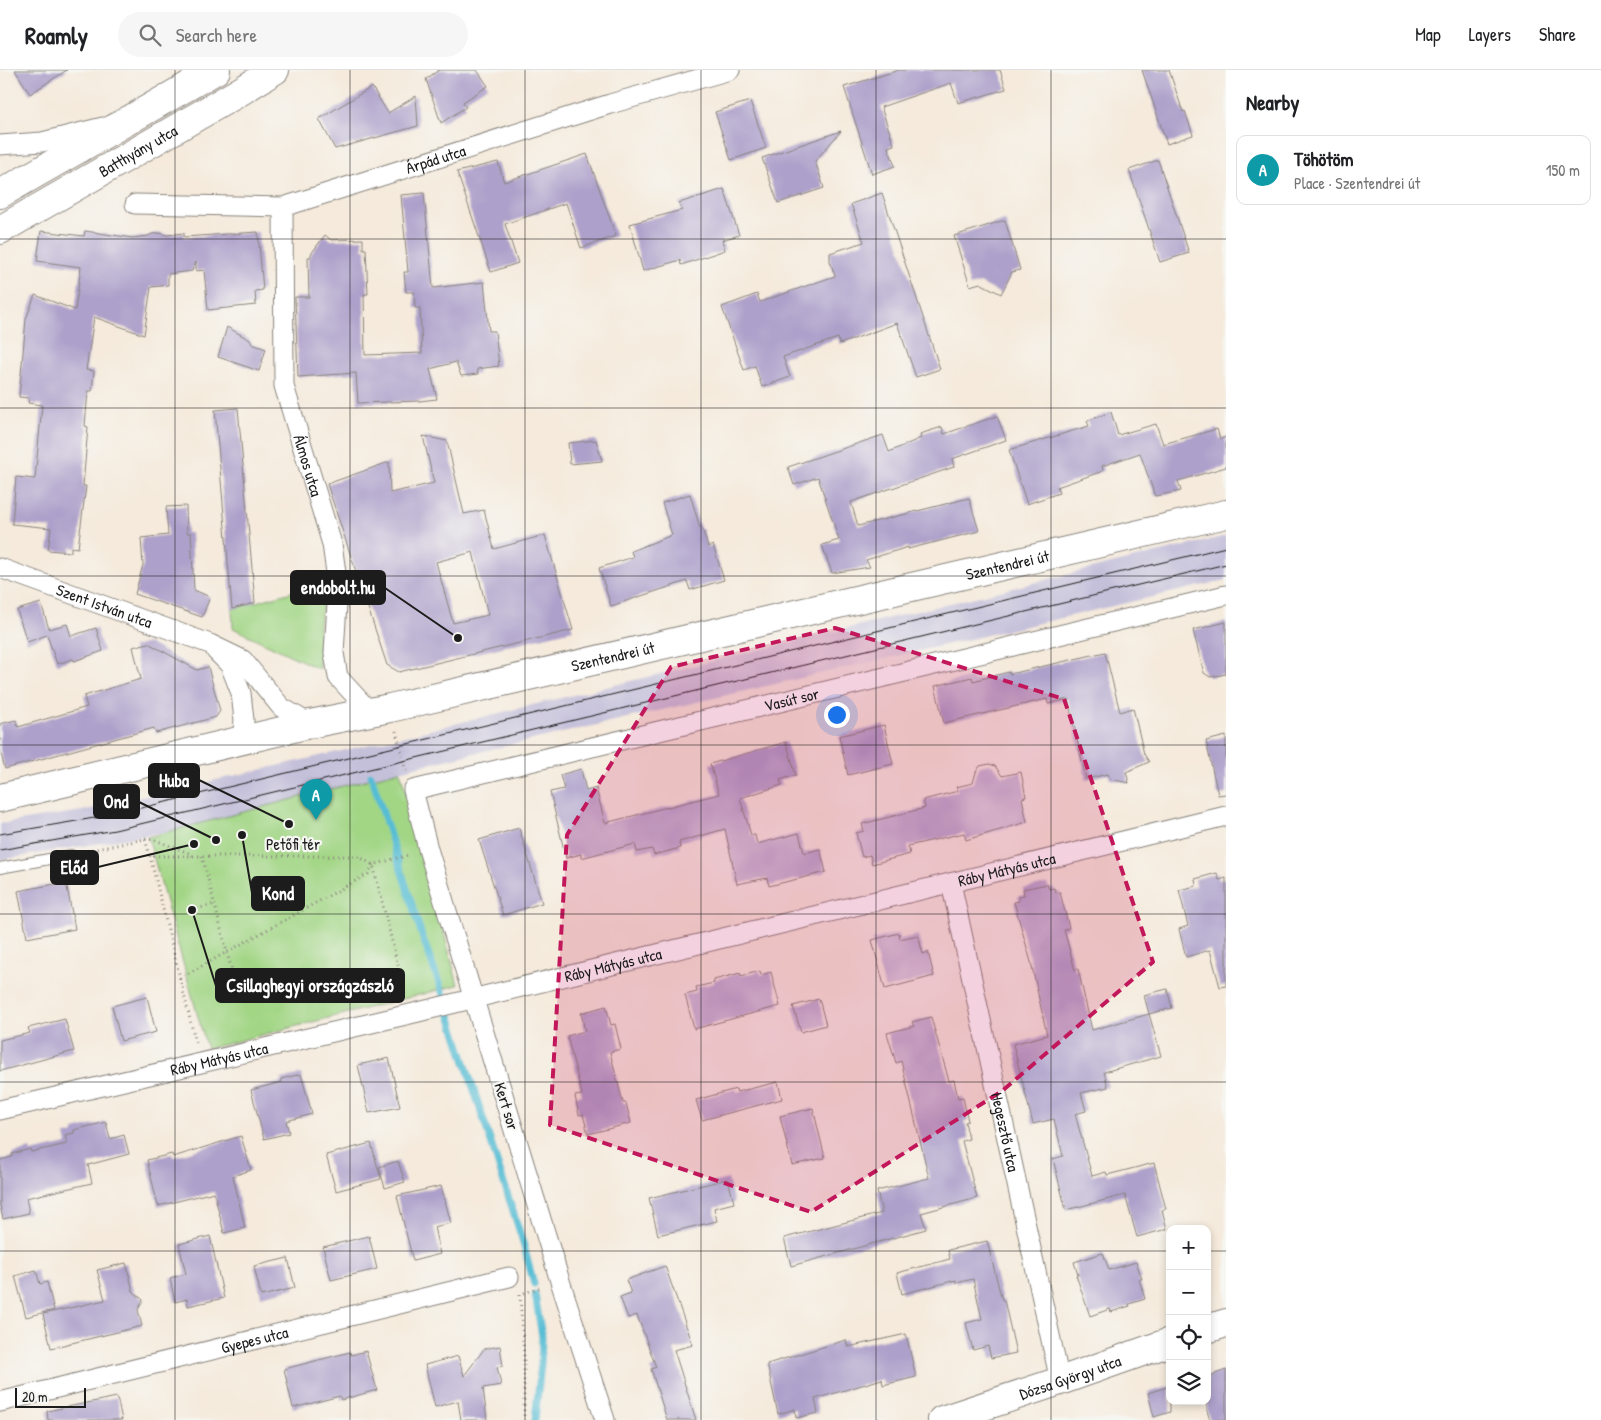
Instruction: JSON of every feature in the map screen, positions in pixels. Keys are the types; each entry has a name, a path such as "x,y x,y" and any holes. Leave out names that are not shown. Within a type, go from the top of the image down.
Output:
{"main road":[{"name":"Batthyány utca","path":"0,194 216,70"},
{"name":"Batthyány utca","path":"0,230 275,70"},
{"name":"Szentendrei út","path":"0,798 310,724 370,712 1226,514"},
{"path":"1211,1328 1226,1323"},
{"name":"Dózsa György utca","path":"942,1420 1166,1343"}],"street":[{"name":"Árpád utca","path":"136,204 283,207 610,104 730,70"},
{"path":"0,145 42,142 126,122"},
{"name":"Álmos utca","path":"283,207 284,386 332,544 338,587 334,652 338,677 370,712"},
{"name":"Szent István utca","path":"0,568 210,644 243,660 281,707 310,724"},
{"name":"Vasút sor","path":"413,790 1226,595"},
{"name":"Szent István utca","path":"210,644 230,665 241,693 244,720 242,741"},
{"name":"Kert sor","path":"413,790 428,849 456,1003 560,1281 605,1420"},
{"name":"Ráby Mátyás utca","path":"0,1110 456,1003 1226,816"},
{"name":"Hegesztő utca","path":"950,883 1060,1381"},
{"name":"Gyepes utca","path":"0,1402 509,1277"}],"lane":[{"path":"0,868 71,855"}],"path":[{"path":"396,731 408,779 413,790"},
{"path":"145,839 201,1064"},
{"path":"71,855 145,839 155,840 193,856"},
{"name":"Petőfi tér","path":"150,856 358,856 373,864"},
{"path":"202,856 234,978"},
{"path":"180,978 368,874 373,864 403,856"},
{"path":"373,864 410,1014"},
{"path":"192,910 215,904"},
{"path":"524,1420 524,1356 520,1294 544,1286"}],"highlighted area":[{"path":"835,628 1064,699 1153,962 1002,1091 811,1212 550,1125 567,835 671,667"}],"shaded area":[{"path":"1226,536 1226,580 415,767 171,831 0,860 0,824 82,811 397,738"}],"green space":[{"path":"327,585 319,624 319,669 233,628 232,609 302,589"},
{"path":"400,771 458,985 207,1049 148,837"}],"building":[{"path":"15,70 67,70 30,94"},
{"path":"439,70 477,70 488,86 463,102 466,107 441,123 426,79"},
{"path":"899,70 1000,70 1006,89 958,103 951,83 881,107 894,145 888,147 895,166 872,174 844,87"},
{"path":"1142,70 1169,70 1193,135 1167,144"},
{"path":"372,87 388,113 416,96 418,126 335,149 319,119"},
{"path":"750,101 766,148 731,160 715,112"},
{"path":"841,131 815,161 824,188 778,203 762,158"},
{"path":"587,154 616,236 581,248 566,203 505,224 518,263 491,272 457,172 498,162 504,182"},
{"path":"1158,160 1189,253 1160,262 1129,170"},
{"path":"724,189 739,235 722,240 725,250 681,265 680,260 643,271 630,224 682,210 679,203"},
{"path":"424,193 433,288 484,282 489,331 495,331 499,366 477,369 478,374 461,376 456,362 430,369 437,399 419,401 358,403 356,373 298,377 295,297 309,297 308,257 311,257 311,254 325,235 331,240 363,239 363,249 366,249 368,294 364,294 365,355 422,353 420,308 415,308 414,292 406,292 404,272 408,272 401,195"},
{"path":"882,193 940,369 916,377 897,323 840,344 838,338 783,357 790,377 762,387 755,366 744,370 722,307 757,294 760,302 835,276 830,261 830,253 864,242 851,204"},
{"path":"1005,220 1020,270 1012,272 1001,294 980,283 970,286 954,236"},
{"path":"41,231 84,236 85,231 133,238 160,233 167,235 184,233 184,237 258,232 263,290 255,291 256,305 208,310 204,270 196,271 196,262 192,271 168,274 168,285 151,287 144,335 94,317 86,370 94,371 92,391 88,391 85,426 88,427 83,486 86,486 78,548 71,547 71,552 48,550 51,528 12,524 16,477 35,479 42,405 28,403 29,398 19,397 26,319 35,295 75,310 81,267 37,261"},
{"path":"227,327 250,340 252,344 266,349 259,371 218,357"},
{"path":"238,408 255,603 232,609 215,410"},
{"path":"1111,412 1118,435 1156,424 1163,444 1217,429 1220,439 1226,437 1226,467 1178,481 1181,491 1155,496 1140,453 1102,466 1103,471 1057,487 1059,493 1027,504 1009,450 1089,426 1087,421"},
{"path":"997,416 1006,440 952,459 954,467 851,502 858,526 969,498 979,531 908,549 908,547 866,560 870,567 832,573 822,545 839,540 818,477 794,485 788,467 883,435 889,452 921,438 920,434 942,427 944,434"},
{"path":"423,436 447,441 464,514 484,510 494,549 545,535 573,630 399,672 387,665 327,484 389,462 390,493 434,483","holes":["473,552 488,615 453,623 436,562"]},
{"path":"596,440 602,461 570,464 568,443"},
{"path":"690,494 700,528 702,528 708,547 713,545 724,580 690,590 687,581 611,606 599,568 633,557 631,551 672,535 662,503"},
{"path":"186,506 187,533 191,533 194,590 210,597 202,617 135,594 143,565 141,538 168,535 166,507"},
{"path":"41,603 49,629 67,624 71,636 96,628 103,651 74,661 73,659 57,664 47,635 27,642 17,610"},
{"path":"1226,622 1226,674 1210,677 1204,673 1193,630"},
{"path":"148,643 197,670 208,667 220,711 216,717 156,733 154,728 5,769 0,750 0,724 16,720 18,727 87,707 84,696 141,679 133,647"},
{"path":"1105,652 1120,712 1133,708 1144,754 1149,762 1126,772 1129,783 1110,779 1108,774 1086,779 1068,699 1048,704 1047,699 944,723 935,686 972,677 973,681 1009,672 1010,674"},
{"path":"884,725 893,764 848,775 839,736"},
{"path":"1226,736 1226,794 1218,795 1206,741"},
{"path":"786,742 796,775 780,780 782,785 740,798 751,835 755,835 757,844 799,833 804,853 820,849 826,872 769,886 767,878 737,884 725,829 679,842 680,848 654,855 652,849 637,852 635,844 581,858 581,854 566,858 550,792 564,789 560,775 581,769 586,791 596,788 605,823 719,794 710,764"},
{"path":"989,764 995,766 1002,776 1021,772 1026,797 1022,798 1027,822 966,840 964,833 908,846 910,854 872,864 870,855 862,857 856,833 864,831 862,824 925,808 923,800 958,791 956,787 973,783 980,766"},
{"path":"519,828 542,903 503,915 479,840"},
{"path":"1217,873 1219,880 1226,878 1226,986 1220,987 1210,950 1186,957 1179,929 1188,926 1179,890 1196,886 1195,879"},
{"path":"66,882 75,929 27,938 18,891"},
{"path":"1047,884 1049,889 1054,888 1056,893 1060,892 1069,928 1064,930 1075,970 1078,969 1092,1030 1149,1014 1161,1056 1104,1072 1108,1087 1081,1093 1086,1111 1075,1114 1092,1176 1106,1172 1107,1175 1154,1163 1166,1209 1162,1210 1166,1229 1137,1237 1125,1195 1066,1210 1053,1159 1063,1156 1054,1119 1033,1124 1013,1044 1047,1035 1031,962 1014,902 1019,901 1018,896 1024,895 1023,889"},
{"path":"899,933 900,939 918,935 923,954 928,952 934,976 885,989 872,940"},
{"path":"760,971 761,975 771,972 780,1006 694,1029 685,995 697,992 696,987 714,983 714,980 740,973 741,976"},
{"path":"1167,989 1172,1008 1149,1014 1144,995"},
{"path":"147,997 156,1032 121,1041 112,1006"},
{"path":"819,999 826,1025 801,1032 793,1006"},
{"path":"606,1006 611,1025 615,1024 621,1049 610,1052 623,1103 626,1103 631,1123 588,1134 583,1114 579,1115 575,1096 582,1095 567,1036 585,1031 581,1013"},
{"path":"931,1017 949,1081 954,1080 958,1098 963,1097 968,1121 965,1122 969,1139 962,1141 977,1198 921,1213 926,1229 791,1266 784,1238 882,1213 877,1191 929,1178 901,1061 896,1063 887,1033 914,1026 912,1022"},
{"path":"65,1019 74,1051 0,1071 0,1040 30,1033 28,1028"},
{"path":"389,1058 400,1107 369,1113 358,1065"},
{"path":"301,1074 312,1114 286,1121 289,1133 264,1139 251,1090 282,1082 281,1079"},
{"path":"778,1082 782,1099 702,1120 696,1100 736,1089 737,1092"},
{"path":"813,1108 825,1158 792,1165 780,1116"},
{"path":"106,1122 110,1139 124,1135 129,1154 88,1165 92,1183 26,1198 29,1213 3,1219 0,1205 0,1160 12,1157 12,1154 30,1149 31,1152 67,1144 65,1135 74,1133 74,1130"},
{"path":"241,1136 251,1170 233,1176 245,1228 224,1233 214,1192 158,1206 147,1160 172,1154 173,1157"},
{"path":"371,1143 381,1179 336,1191 326,1155"},
{"path":"398,1161 405,1182 385,1188 379,1167"},
{"path":"728,1179 734,1203 714,1208 717,1221 658,1235 649,1198"},
{"path":"441,1186 451,1223 434,1227 440,1254 413,1261 397,1196"},
{"path":"210,1236 224,1298 188,1306 187,1299 175,1302 170,1278 186,1274 179,1244"},
{"path":"369,1236 377,1269 331,1280 323,1247"},
{"path":"987,1241 1002,1300 1004,1300 1016,1353 991,1358 988,1346 973,1350 966,1323 982,1319 973,1279 956,1283 956,1280 902,1294 897,1273 950,1259 948,1250"},
{"path":"1103,1253 1109,1270 1136,1262 1142,1279 1139,1279 1145,1299 1111,1312 1110,1309 1090,1316 1076,1275 1078,1275 1074,1262"},
{"path":"288,1258 295,1288 261,1296 254,1266"},
{"path":"126,1263 133,1291 143,1300 138,1310 142,1326 51,1348 43,1314 105,1300 97,1270"},
{"path":"665,1266 693,1345 674,1350 696,1420 667,1420 651,1369 656,1367 637,1315 628,1318 620,1297 631,1293 626,1280"},
{"path":"36,1270 40,1284 47,1282 54,1310 26,1317 15,1276"},
{"path":"906,1334 916,1377 883,1385 882,1379 815,1399 818,1413 796,1418 795,1409 778,1414 767,1364 846,1340 848,1347"},
{"path":"500,1346 503,1366 497,1367 501,1385 483,1388 487,1420 461,1420 458,1401 435,1407 425,1365 458,1356 464,1376 484,1349"},
{"path":"366,1351 377,1390 341,1400 340,1396 293,1408 284,1369 350,1352 351,1355"},
{"path":"1226,1370 1226,1420 1210,1420 1207,1405 1211,1405 1211,1376"},
{"path":"1166,1387 1166,1405 1170,1405 1170,1412 1154,1417 1148,1393"},
{"path":"117,1397 122,1420 48,1420 47,1411"}],"waterway":[{"path":"371,775 522,1239 534,1284"},
{"path":"535,1294 542,1337 535,1420"}],"tram line":[{"path":"0,834 112,815 1226,547"},
{"path":"0,850 115,830 1226,564"}],"place":[{"name":"endobolt.hu","path":"458,638"},
{"name":"Töhötöm","path":"316,820"},
{"name":"Huba","path":"289,824"},
{"name":"Kond","path":"242,835"},
{"name":"Ond","path":"216,840"},
{"name":"Előd","path":"194,844"},
{"name":"Csillaghegyi országzászló","path":"192,910"}]}
